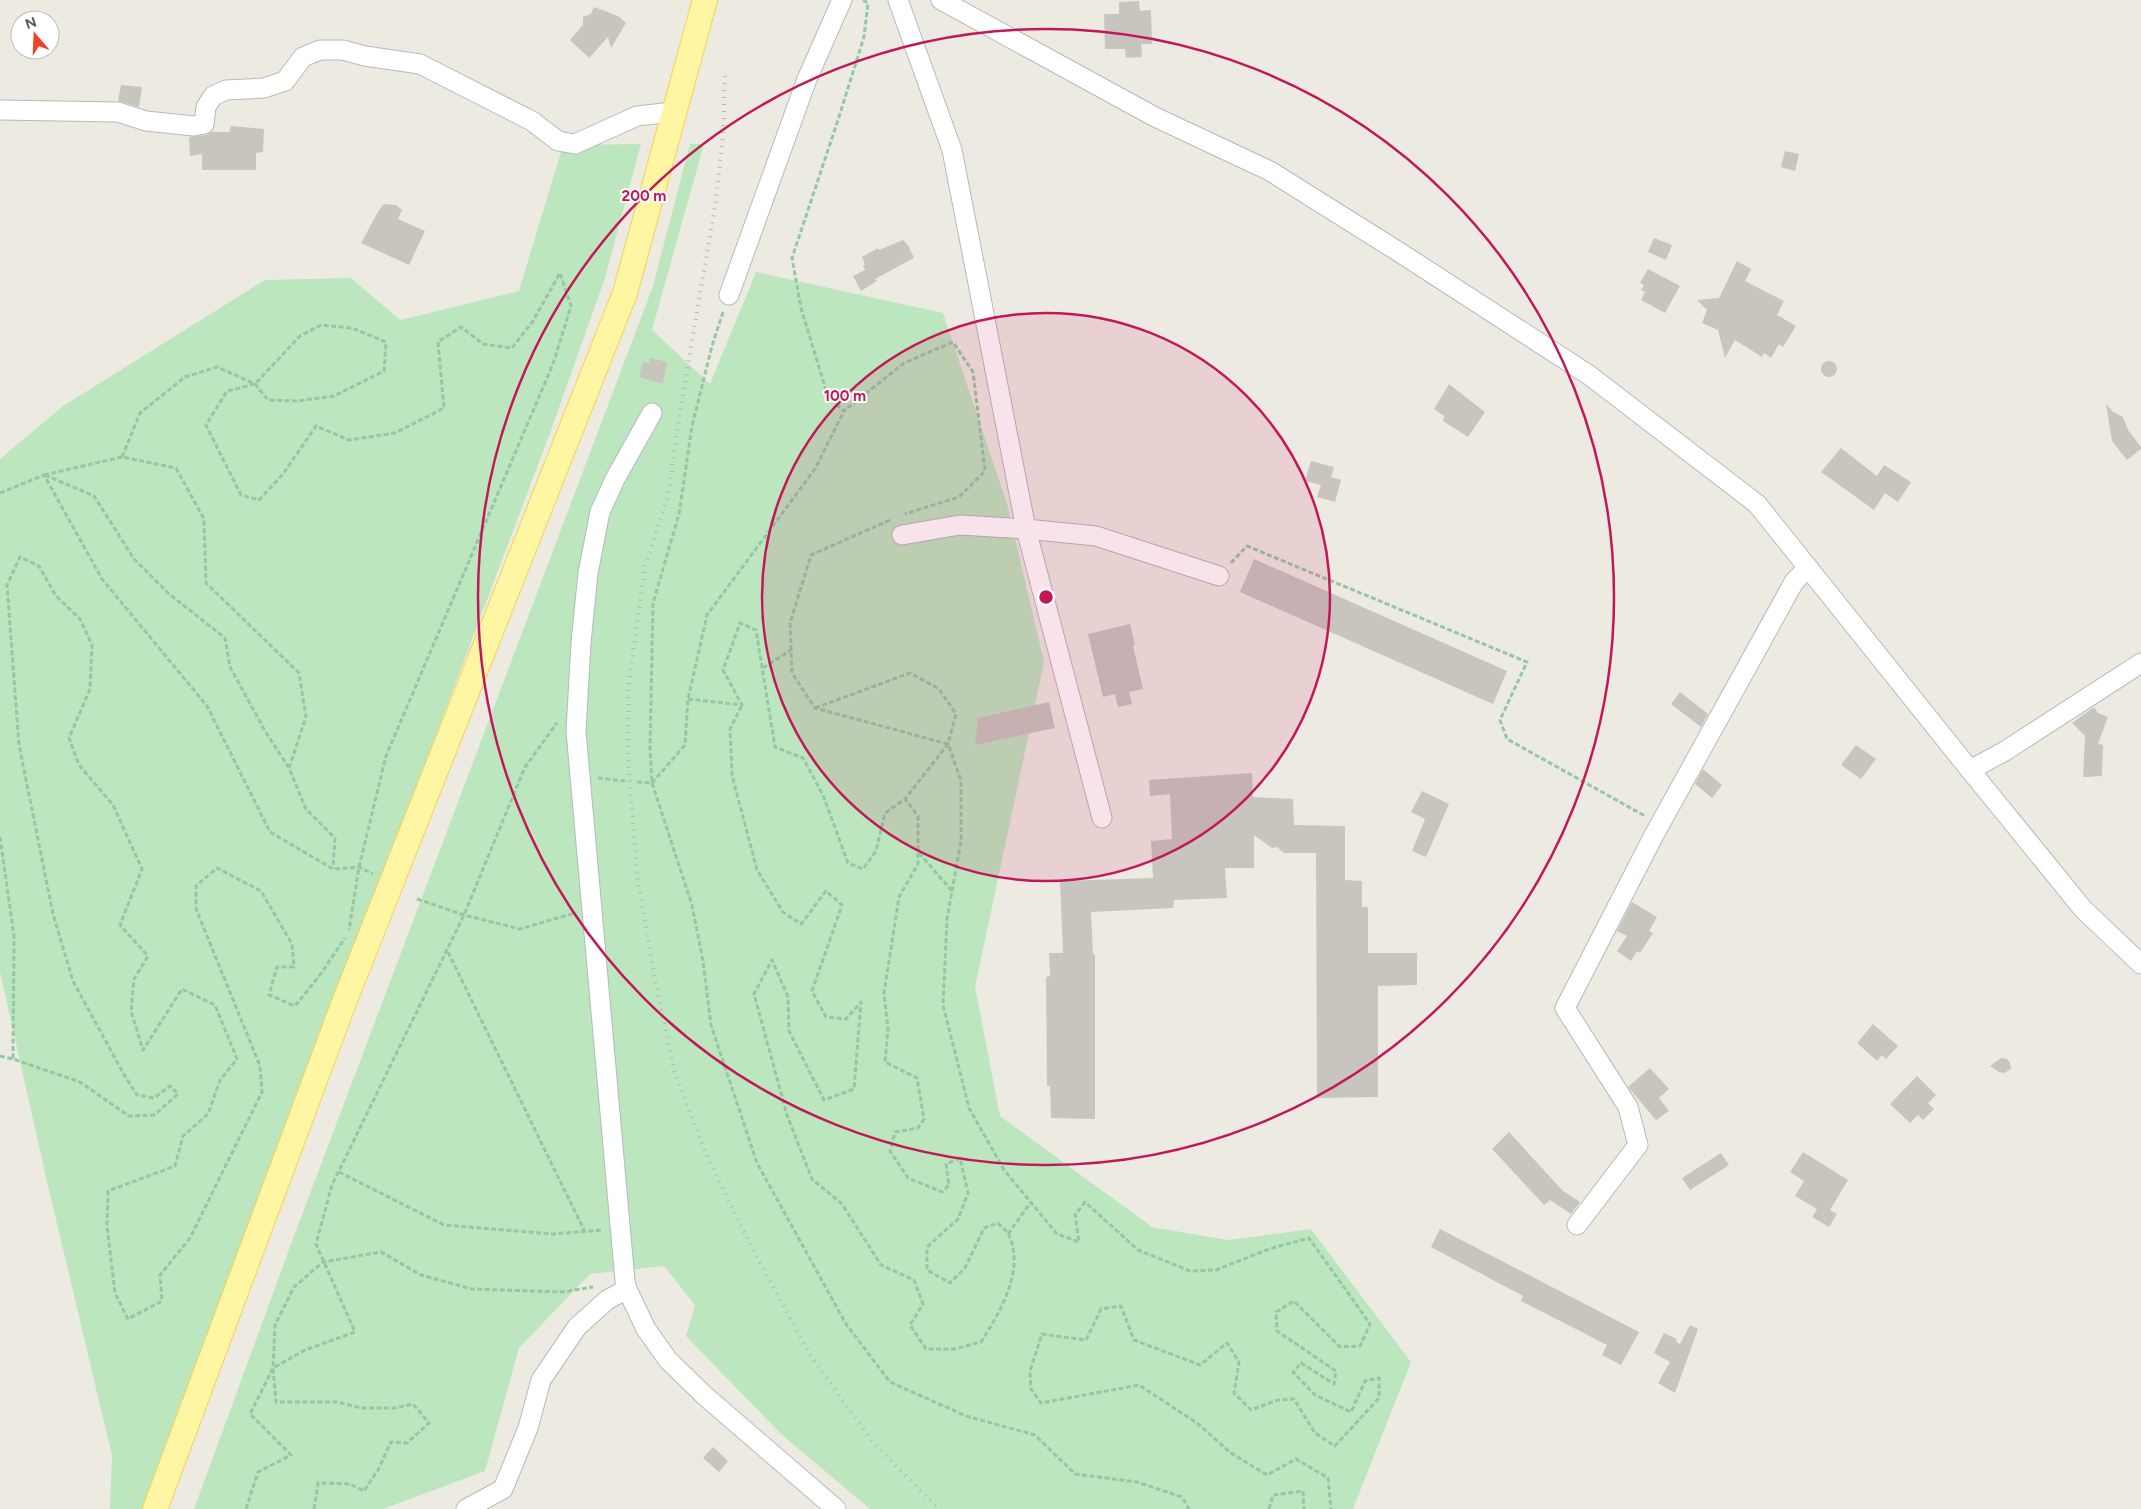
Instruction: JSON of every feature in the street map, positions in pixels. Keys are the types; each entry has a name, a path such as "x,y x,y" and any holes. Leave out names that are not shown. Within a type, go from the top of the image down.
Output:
{"main road":[{"path":"154,1509 343,1005 625,293 705,0"}],"street":[{"path":"729,295 807,79 842,0"},
{"path":"898,0 952,150 1026,529 1102,818"},
{"path":"941,0 1155,117 1270,171 1589,375 1757,504 2083,910 2141,964"},
{"path":"0,110 118,112 146,122 194,126 204,124 206,107 213,96 226,90 264,88 285,81 303,57 320,50 343,50 365,56 420,64 532,121 558,141 567,143 575,144 590,139 637,116 673,112"},
{"path":"652,413 615,480 600,512 588,573 576,731 626,1285 646,1329 668,1360 704,1396 836,1509"},
{"path":"902,535 960,525 1096,536 1219,576"},
{"path":"1577,1225 1638,1145 1628,1107 1564,1008 1654,835 1794,582 1808,567"},
{"path":"1970,770 2005,751 2141,663"},
{"path":"466,1509 504,1489 528,1428 541,1380 577,1327 626,1285"}],"path":[{"path":"844,410 828,397 801,308 792,258 864,37 868,3 863,0"},
{"path":"0,1056 80,1082 130,1116 154,1115 178,1094 170,1086 154,1098 137,1095 73,981 53,914 19,746 6,585 20,557 39,566 56,596 80,619 92,645 90,689 69,738 80,765 113,805 142,869 120,925 148,956 134,979 131,1011 143,1050 182,989 214,1005 236,1059 220,1080 208,1114 182,1136 175,1166 108,1191 107,1226 115,1293 128,1318 162,1301 160,1275 190,1238 262,1092 260,1066 196,909 196,886 217,868 261,891 292,944 294,967 277,967 269,995 295,1006 320,975 348,934 358,867 386,756 554,364 570,306 560,273 533,320 512,348 483,344 461,326 438,342 444,408 395,433 348,440 316,426 283,474 259,500 241,496 206,425 227,391 255,384 300,336 321,325 352,328 386,342 384,371 334,396 297,401 268,400 255,384 217,367 185,377 140,413 122,457"},
{"path":"729,295 710,355 692,426 679,514 653,603 650,749 652,783 692,905 703,961 711,1025 757,1163 846,1324 890,1382 966,1416 1035,1435 1075,1474 1136,1482 1182,1497 1189,1509"},
{"path":"652,783 685,745 688,699 707,615 816,469 844,410 904,364 953,342 973,372 985,471 959,497 902,516"},
{"path":"0,492 44,474 122,457 176,468 204,519 206,583 299,673 306,717 289,768"},
{"path":"44,474 94,496 134,559 168,593 225,638 230,667 265,731 289,768 306,809 335,838 333,869"},
{"path":"44,474 102,579 207,706 270,832 333,869 358,867 374,875"},
{"path":"892,519 811,555 790,623 792,674 814,708 948,744"},
{"path":"1219,576 1247,546 1527,662 1500,720 1507,740 1645,816 1647,828 1654,835"},
{"path":"742,705 723,670 740,623 756,630 775,747 803,758 823,795 848,863 863,869 876,851 885,813 905,799 948,744 956,714 939,689 910,672 814,708"},
{"path":"763,668 791,650"},
{"path":"246,1509 258,1472 291,1455 250,1414 272,1368 305,1350 355,1332 316,1244 332,1186 464,915 526,767 578,695"},
{"path":"688,699 742,705"},
{"path":"742,705 730,729 732,775 757,870 783,912 802,924 826,891 842,905 812,991 826,1017 846,1019 861,1002 854,1089 824,1100 789,1032 788,997 772,960 754,994 787,1115 812,1179 842,1204 882,1264 914,1280 923,1304 910,1325 926,1349 954,1349 982,1342 1001,1309 1014,1264 1008,1234 998,1224 984,1228 966,1268 950,1283 927,1270 927,1247 958,1219 968,1194 960,1158 946,1164 949,1185 942,1192 908,1178 890,1151 895,1132 918,1128 924,1119 916,1078 885,1062 888,1029 884,993 899,897 918,864 918,816 905,799"},
{"path":"948,744 961,780 961,841 947,919 943,1006 969,1108 1004,1170 1057,1234 1079,1242 1075,1215 1085,1202 1138,1250 1190,1271 1216,1270 1269,1250 1309,1238 1370,1324 1360,1346 1340,1347 1294,1301 1276,1312 1278,1331 1336,1371 1334,1384 1301,1363 1293,1372 1315,1395 1351,1412 1365,1381 1379,1378 1379,1398 1335,1446 1315,1433 1294,1399 1278,1400 1251,1410 1234,1393 1239,1362 1227,1343 1200,1365 1134,1340 1121,1306 1101,1309 1086,1340 1042,1334 1030,1371 1031,1389 1041,1403 1139,1385 1197,1423 1231,1453 1267,1475 1296,1459 1328,1478 1331,1509"},
{"path":"580,776 625,781"},
{"path":"637,782 652,783"},
{"path":"0,837 14,936 13,1059"},
{"path":"918,852 952,891"},
{"path":"417,899 464,915 520,929 592,908"},
{"path":"447,951 585,1232"},
{"path":"339,1172 444,1225 552,1234 621,1229"},
{"path":"1008,1234 1030,1202"},
{"path":"314,1509 318,1483 350,1484 364,1491 378,1470 391,1442 407,1443 429,1423 413,1404 395,1408 361,1408 337,1402 276,1402 272,1368 276,1325 294,1287 323,1262 381,1252 421,1275 472,1289 562,1292 626,1285"},
{"path":"1269,1509 1273,1495 1303,1491 1304,1509"}],"green space":[{"path":"641,144 604,281 550,433 202,1355 142,1509 110,1509 112,1456 0,972 0,459 63,406 265,280 351,278 400,320 519,291 563,145"},
{"path":"690,144 704,144 652,330 710,384 756,272 943,313 1007,504 1044,662 975,987 1000,1116 1152,1227 1228,1240 1311,1229 1411,1362 1353,1509 870,1509 782,1435 686,1336 695,1305 664,1266 590,1274 519,1348 485,1471 383,1509 194,1509 294,1236 653,286"}],"building":[{"path":"1139,1 1140,11 1151,10 1152,44 1141,44 1142,57 1126,58 1125,49 1105,49 1104,14 1119,14 1119,2"},
{"path":"594,7 618,16 626,23 611,48 608,37 589,58 570,40 583,25 583,17 591,14"},
{"path":"121,85 142,87 139,107 118,101"},
{"path":"231,126 264,129 263,152 256,153 256,170 202,170 202,154 190,156 189,137 206,135 211,132 229,132"},
{"path":"1785,151 1799,154 1795,171 1781,167"},
{"path":"384,204 396,205 402,210 398,219 425,231 409,265 361,243"},
{"path":"1654,238 1672,245 1666,260 1648,252"},
{"path":"903,240 908,245 914,258 875,279 877,281 861,291 853,276 865,270 862,257 878,248 879,250"},
{"path":"1737,261 1751,269 1745,281 1784,301 1777,315 1796,326 1783,347 1779,344 1771,358 1764,353 1762,357 1735,340 1725,358 1718,330 1702,323 1707,310 1697,300 1719,298"},
{"path":"1648,269 1680,286 1665,313 1641,300 1645,292 1641,290 1644,285 1640,283"},
{"path":"650,358 667,362 663,384 639,377 643,362 649,364"},
{"path":"1829,361 1835,363 1837,369 1835,375 1829,377 1823,375 1821,369 1823,363"},
{"path":"1449,384 1485,412 1468,437 1443,421 1444,416 1434,409"},
{"path":"2106,404 2113,412 2123,417 2128,430 2141,447 2127,460 2112,441"},
{"path":"1841,448 1877,476 1884,465 1911,482 1898,502 1885,493 1874,510 1821,472"},
{"path":"1311,461 1334,467 1331,477 1341,480 1335,502 1317,497 1321,485 1305,481"},
{"path":"1254,559 1507,671 1493,704 1240,592"},
{"path":"1130,624 1143,689 1129,692 1132,704 1118,707 1115,694 1103,697 1088,634"},
{"path":"1680,692 1708,714 1701,727 1671,704"},
{"path":"1049,702 1055,728 975,745 978,718"},
{"path":"2094,707 2098,713 2108,717 2098,744 2103,745 2102,776 2083,777 2085,736 2072,723"},
{"path":"1856,745 1876,759 1861,779 1841,765"},
{"path":"1703,769 1722,785 1712,798 1695,784"},
{"path":"1252,773 1253,797 1293,799 1294,825 1345,826 1345,880 1362,881 1362,907 1368,907 1368,953 1417,953 1417,985 1378,986 1378,1097 1317,1098 1316,853 1284,853 1277,847 1272,848 1254,835 1254,868 1225,868 1227,898 1174,900 1173,908 1091,912 1093,954 1095,954 1095,1119 1051,1118 1050,1086 1047,1086 1046,977 1050,976 1049,953 1063,953 1060,881 1153,878 1151,841 1172,839 1170,794 1150,796 1149,780"},
{"path":"1422,791 1449,804 1426,857 1412,851 1425,819 1411,812"},
{"path":"1632,902 1657,917 1649,931 1653,933 1640,953 1637,951 1631,961 1617,951 1627,936 1617,931"},
{"path":"1873,1024 1898,1046 1886,1059 1882,1055 1877,1061 1857,1043"},
{"path":"2001,1058 2007,1059 2010,1063 2011,1069 2004,1073 1990,1066"},
{"path":"1650,1068 1669,1089 1659,1098 1669,1111 1656,1120 1628,1087"},
{"path":"1917,1076 1936,1095 1928,1103 1934,1109 1923,1120 1918,1115 1910,1123 1890,1104"},
{"path":"1509,1132 1563,1191 1580,1202 1571,1214 1550,1200 1544,1205 1492,1149"},
{"path":"1803,1152 1848,1180 1830,1210 1837,1214 1829,1227 1812,1217 1817,1209 1795,1196 1804,1181 1790,1172"},
{"path":"1721,1153 1729,1165 1690,1190 1682,1178"},
{"path":"1440,1229 1639,1332 1621,1365 1602,1355 1607,1345 1521,1301 1523,1296 1431,1247"},
{"path":"1690,1325 1698,1329 1675,1393 1658,1383 1670,1362 1654,1353 1664,1333 1677,1339 1676,1342 1680,1344"},
{"path":"713,1447 728,1461 719,1472 703,1458"}],"railway":[{"path":"725,76 723,134 716,200 680,412 668,496 645,566 629,682 628,757 637,874 655,980 674,1070 705,1152 754,1252 811,1356 874,1444 939,1509"}]}
